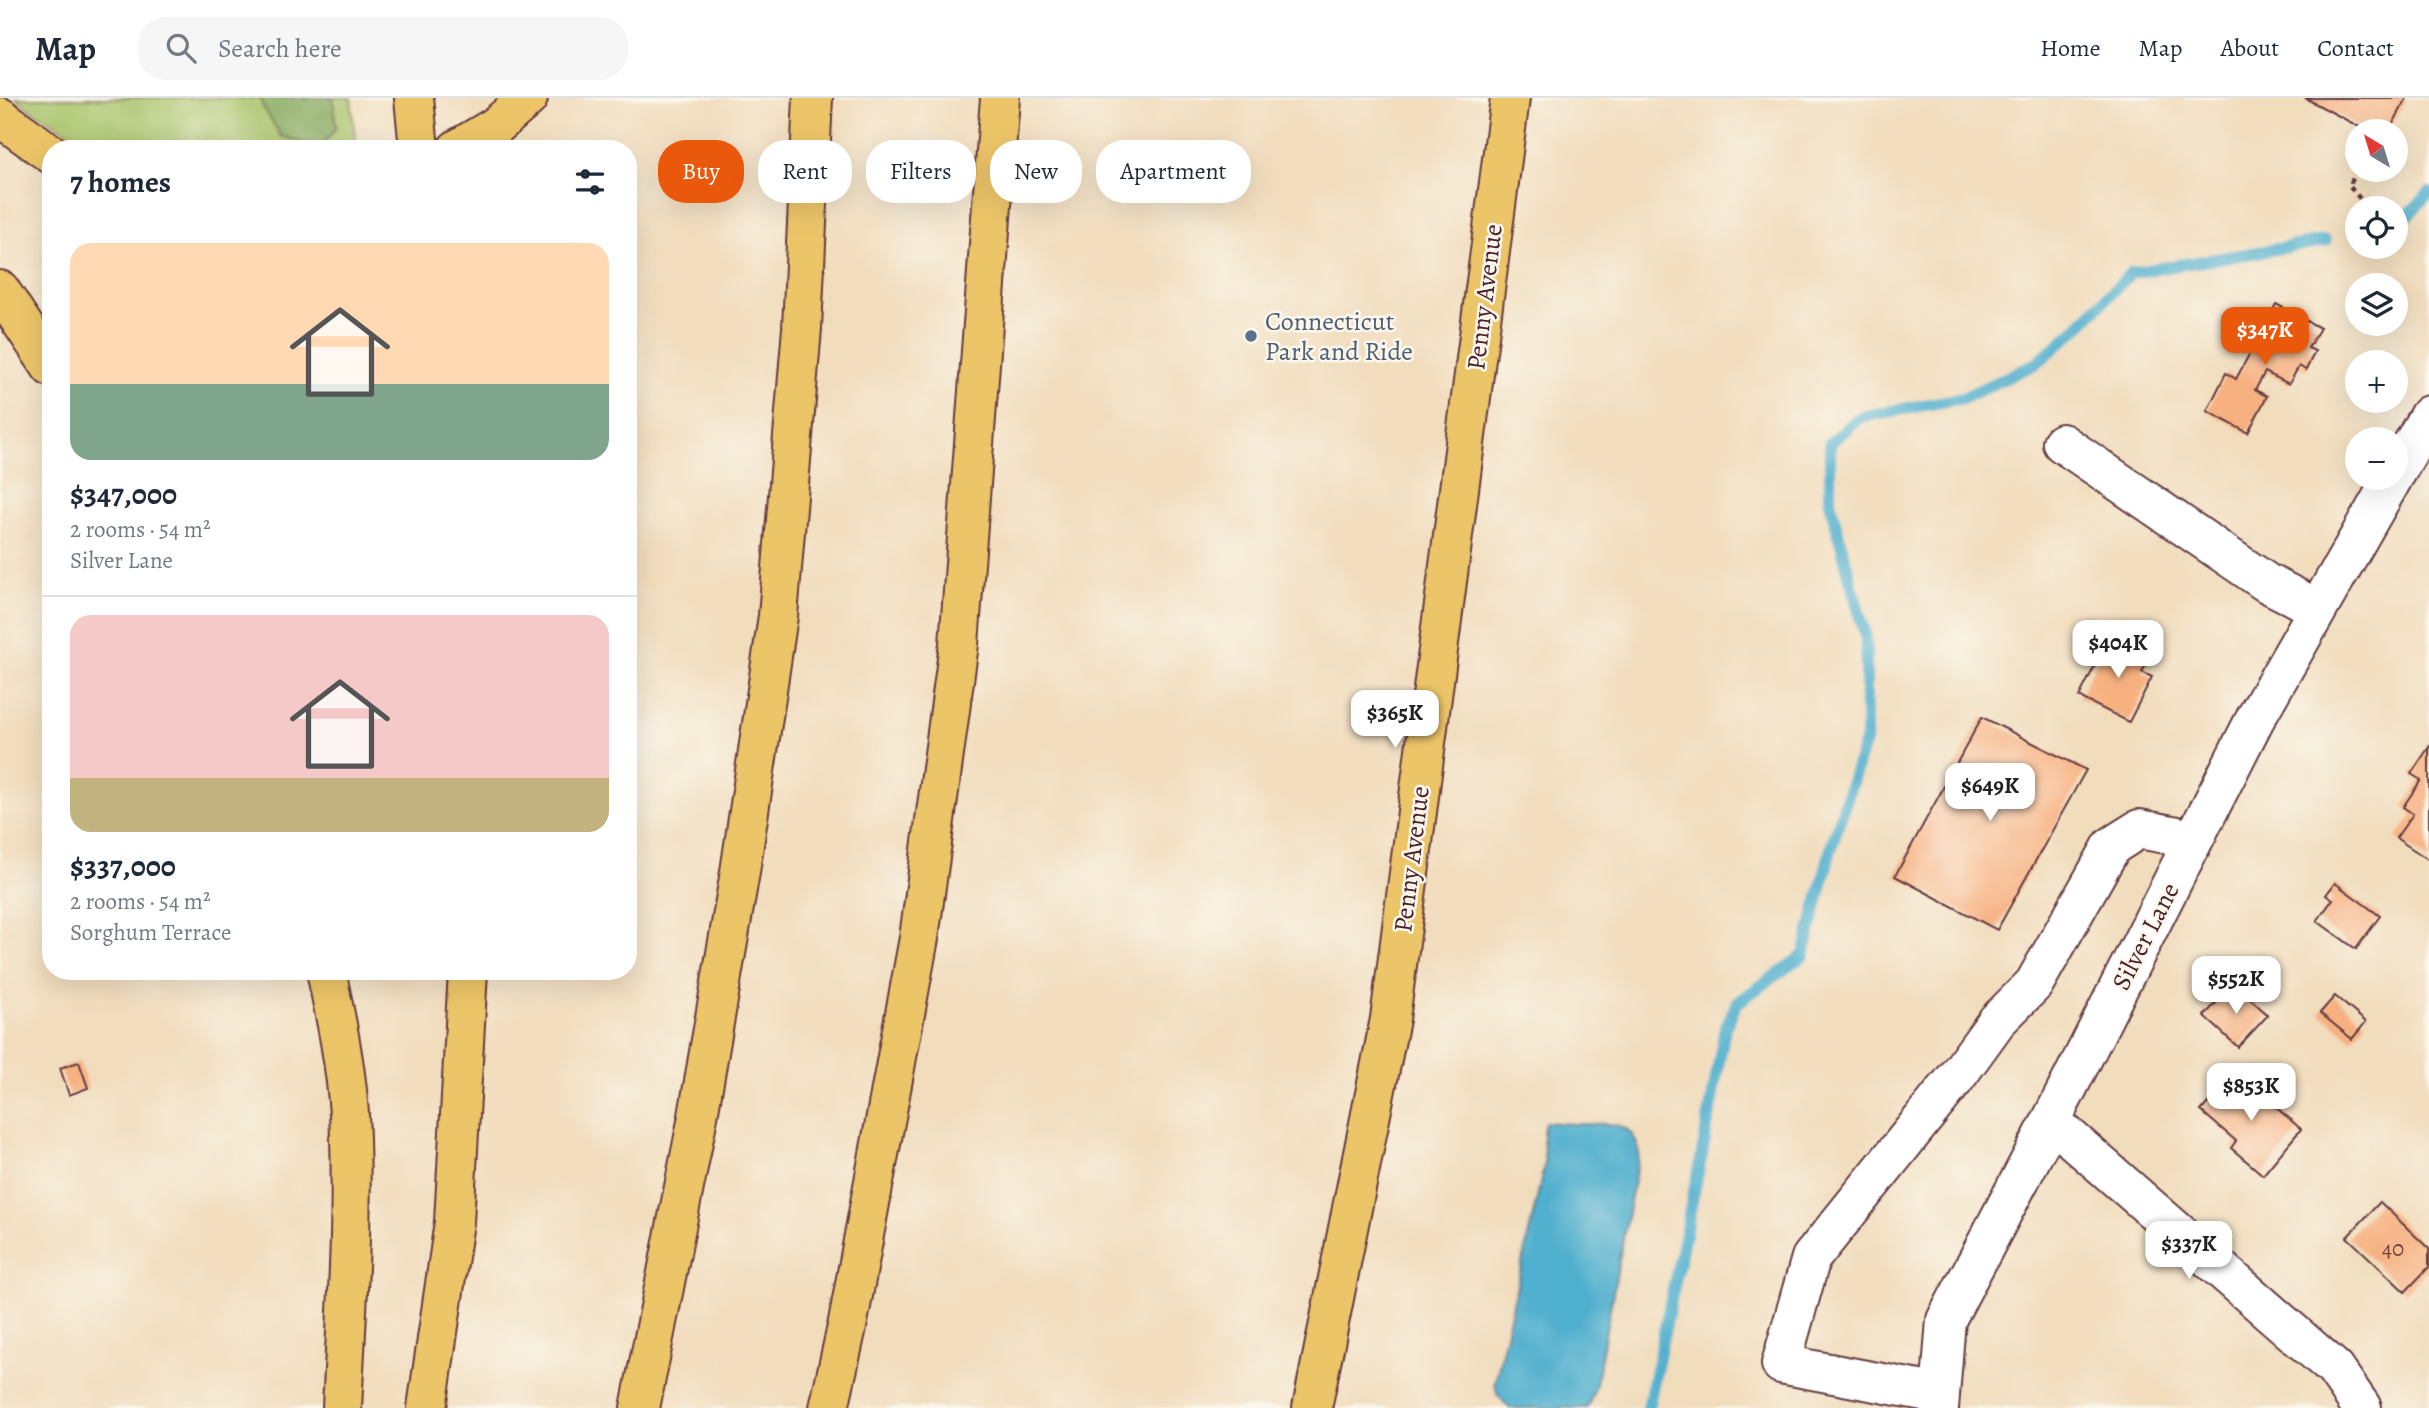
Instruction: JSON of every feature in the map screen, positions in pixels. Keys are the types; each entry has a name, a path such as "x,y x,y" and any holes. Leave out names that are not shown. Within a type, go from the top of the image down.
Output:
{"main road":[{"path":"414,98 418,140"},
{"path":"472,140 496,126 528,98"},
{"path":"639,1408 697,1122 740,872 778,616 802,328 813,98"},
{"path":"829,1408 853,1294 919,938 959,644 1000,98"},
{"name":"Penny Avenue","path":"1312,1408 1390,1019 1510,98"},
{"path":"0,117 42,147"},
{"path":"0,290 42,353"},
{"path":"328,980 337,1025 348,1112 350,1202 342,1408"},
{"path":"427,1408 454,1222 467,980"}],"street":[{"path":"2408,452 2429,415"},
{"path":"2062,443 2267,583 2318,609"},
{"name":"Silver Lane","path":"1939,1401 1946,1320 2051,1121 2255,719 2386,490"},
{"path":"1939,1401 1781,1364 1811,1258 1955,1079 1997,1021 2034,984 2112,846 2139,829 2194,839"},
{"path":"2051,1121 2334,1369 2362,1408"}],"path":[{"path":"2351,182 2349,186 2358,196"}],"green space":[{"path":"16,98 261,98 262,105 281,136 336,128 333,98 351,98 355,140 82,140"},
{"path":"261,98 333,98 336,128 326,140 294,140 281,136 262,105"}],"water":[{"path":"1545,1122 1617,1125 1631,1133 1639,1154 1595,1389 1587,1408 1509,1408 1497,1394 1495,1383 1544,1167"}],"building":[{"path":"2305,98 2407,98 2396,119 2345,119"},
{"path":"2276,304 2320,328 2308,348 2315,351 2306,370 2299,366 2289,384 2265,372 2255,390 2267,396 2248,433 2207,411 2226,373 2236,379"},
{"path":"2110,636 2150,658 2142,672 2152,677 2129,722 2079,697"},
{"path":"1982,717 2086,770 1997,930 1895,876"},
{"path":"2429,747 2429,860 2396,838 2413,814 2403,807 2421,780 2411,774"},
{"path":"2335,883 2380,916 2356,949 2317,921 2333,899 2326,895"},
{"path":"2234,984 2268,1015 2238,1047 2204,1016"},
{"path":"2335,996 2366,1022 2352,1039 2320,1013"},
{"path":"79,1062 88,1088 69,1095 60,1068"},
{"path":"2235,1072 2301,1129 2263,1175 2231,1148 2236,1141 2201,1111"},
{"path":"2380,1202 2429,1249 2429,1267 2405,1292 2347,1237"}],"waterway":[{"path":"2408,215 2429,193"},
{"path":"1648,1408 1703,1149 1725,1028 1737,1003 1804,955 1833,841 1866,738 1866,639 1830,502 1830,443 1860,417 1963,398 2037,363 2072,333 2131,273 2325,241"}],"place":[{"name":"Connecticut Park and Ride","path":"1251,336"}]}
